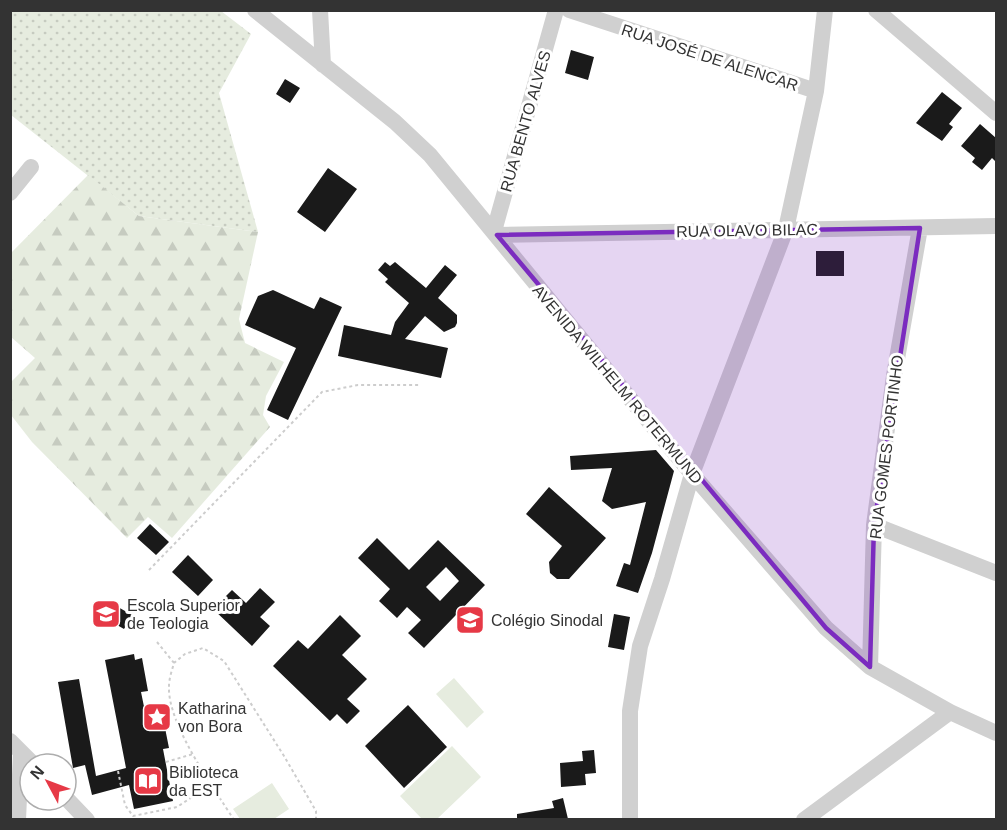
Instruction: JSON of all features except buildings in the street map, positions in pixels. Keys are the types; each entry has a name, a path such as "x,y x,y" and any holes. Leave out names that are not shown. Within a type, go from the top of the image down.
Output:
{"street":[{"name":"AVENIDA WILHELM ROTERMUND","path":"255,10 394,122 430,155 692,474 826,628 870,667 951,712 996,733"},
{"path":"320,10 323,64"},
{"name":"RUA BENTO ALVES","path":"495,233 555,10"},
{"name":"RUA JOSÉ DE ALENCAR","path":"569,10 816,92"},
{"path":"630,819 630,711 640,646 692,474 786,229 816,92 825,10"},
{"path":"876,10 996,113"},
{"path":"10,193 31,167"},
{"name":"RUA OLAVO BILAC","path":"495,233 996,226"},
{"name":"RUA GOMES PORTINHO","path":"870,667 874,525 894,376 920,228"},
{"path":"874,525 996,573"},
{"path":"804,819 951,712"}],"path":[{"path":"149,570 322,392 358,386 421,385"},
{"path":"157,642 174,663"},
{"path":"234,819 193,754 171,703 169,687 174,663 185,654 203,648 224,661 284,756 316,811 316,819"},
{"path":"166,762 193,754"},
{"path":"118,771 125,805 133,816 177,807 212,784"}],"highlighted area":[{"path":"920,228 874,525 870,667 826,628 497,235"}],"green space":[{"path":"10,11 221,11 251,34 219,93 258,232 139,216 11,115"},
{"path":"88,175 139,216 258,232 239,319 245,343 284,362 266,396 263,415 270,427 172,538 148,517 127,538 32,442 11,415 11,382 35,358 11,337 11,253"},
{"path":"454,678 484,712 467,728 436,694"},
{"path":"452,746 481,777 437,819 422,819 400,796"},
{"path":"272,783 289,809 274,819 240,819 233,809"}],"place":[{"name":"Escola Superior de Teologia","path":"106,614"},
{"name":"Colégio Sinodal","path":"470,620"},
{"name":"Katharina von Bora","path":"157,717"},
{"name":"Biblioteca da EST","path":"148,781"}]}
